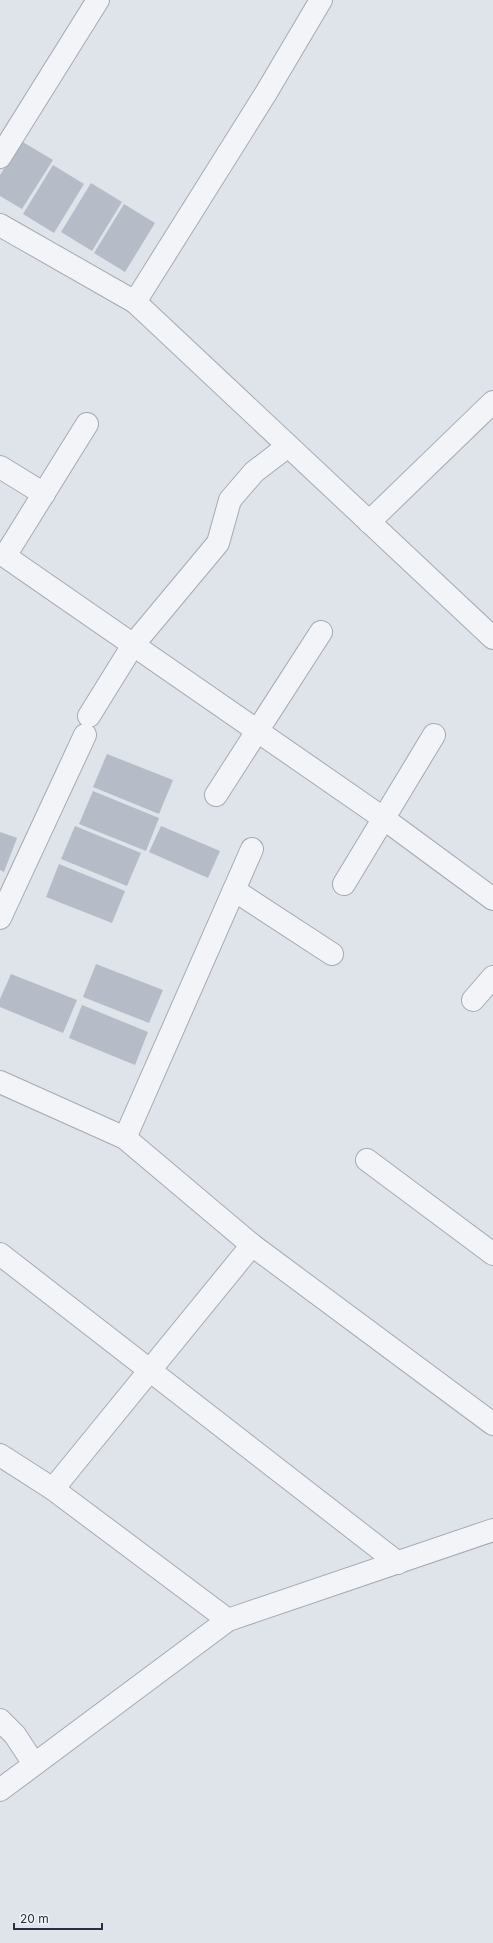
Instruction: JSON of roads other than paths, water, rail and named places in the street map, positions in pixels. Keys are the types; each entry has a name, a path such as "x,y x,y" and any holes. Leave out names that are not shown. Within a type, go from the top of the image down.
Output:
{"street":[{"path":"0,157 98,0"},
{"path":"135,302 266,93 321,0"},
{"path":"0,225 135,302 493,638"},
{"path":"369,522 493,402"},
{"path":"87,424 5,556 383,818 493,899"},
{"path":"0,918 87,726 133,645 218,543 230,500 254,472 288,446"},
{"path":"0,467 44,494"},
{"path":"216,795 321,632"},
{"path":"344,884 434,735"},
{"path":"125,1138 252,849"},
{"path":"234,890 332,954"},
{"path":"473,1000 493,977"},
{"path":"0,1082 125,1138 252,1245 493,1424"},
{"path":"367,1160 493,1254"},
{"path":"53,1489 252,1245"},
{"path":"0,1254 398,1563"},
{"path":"0,1455 53,1489 228,1620"},
{"path":"0,1790 228,1620 493,1530"},
{"path":"0,1720 15,1735 34,1764"}]}
